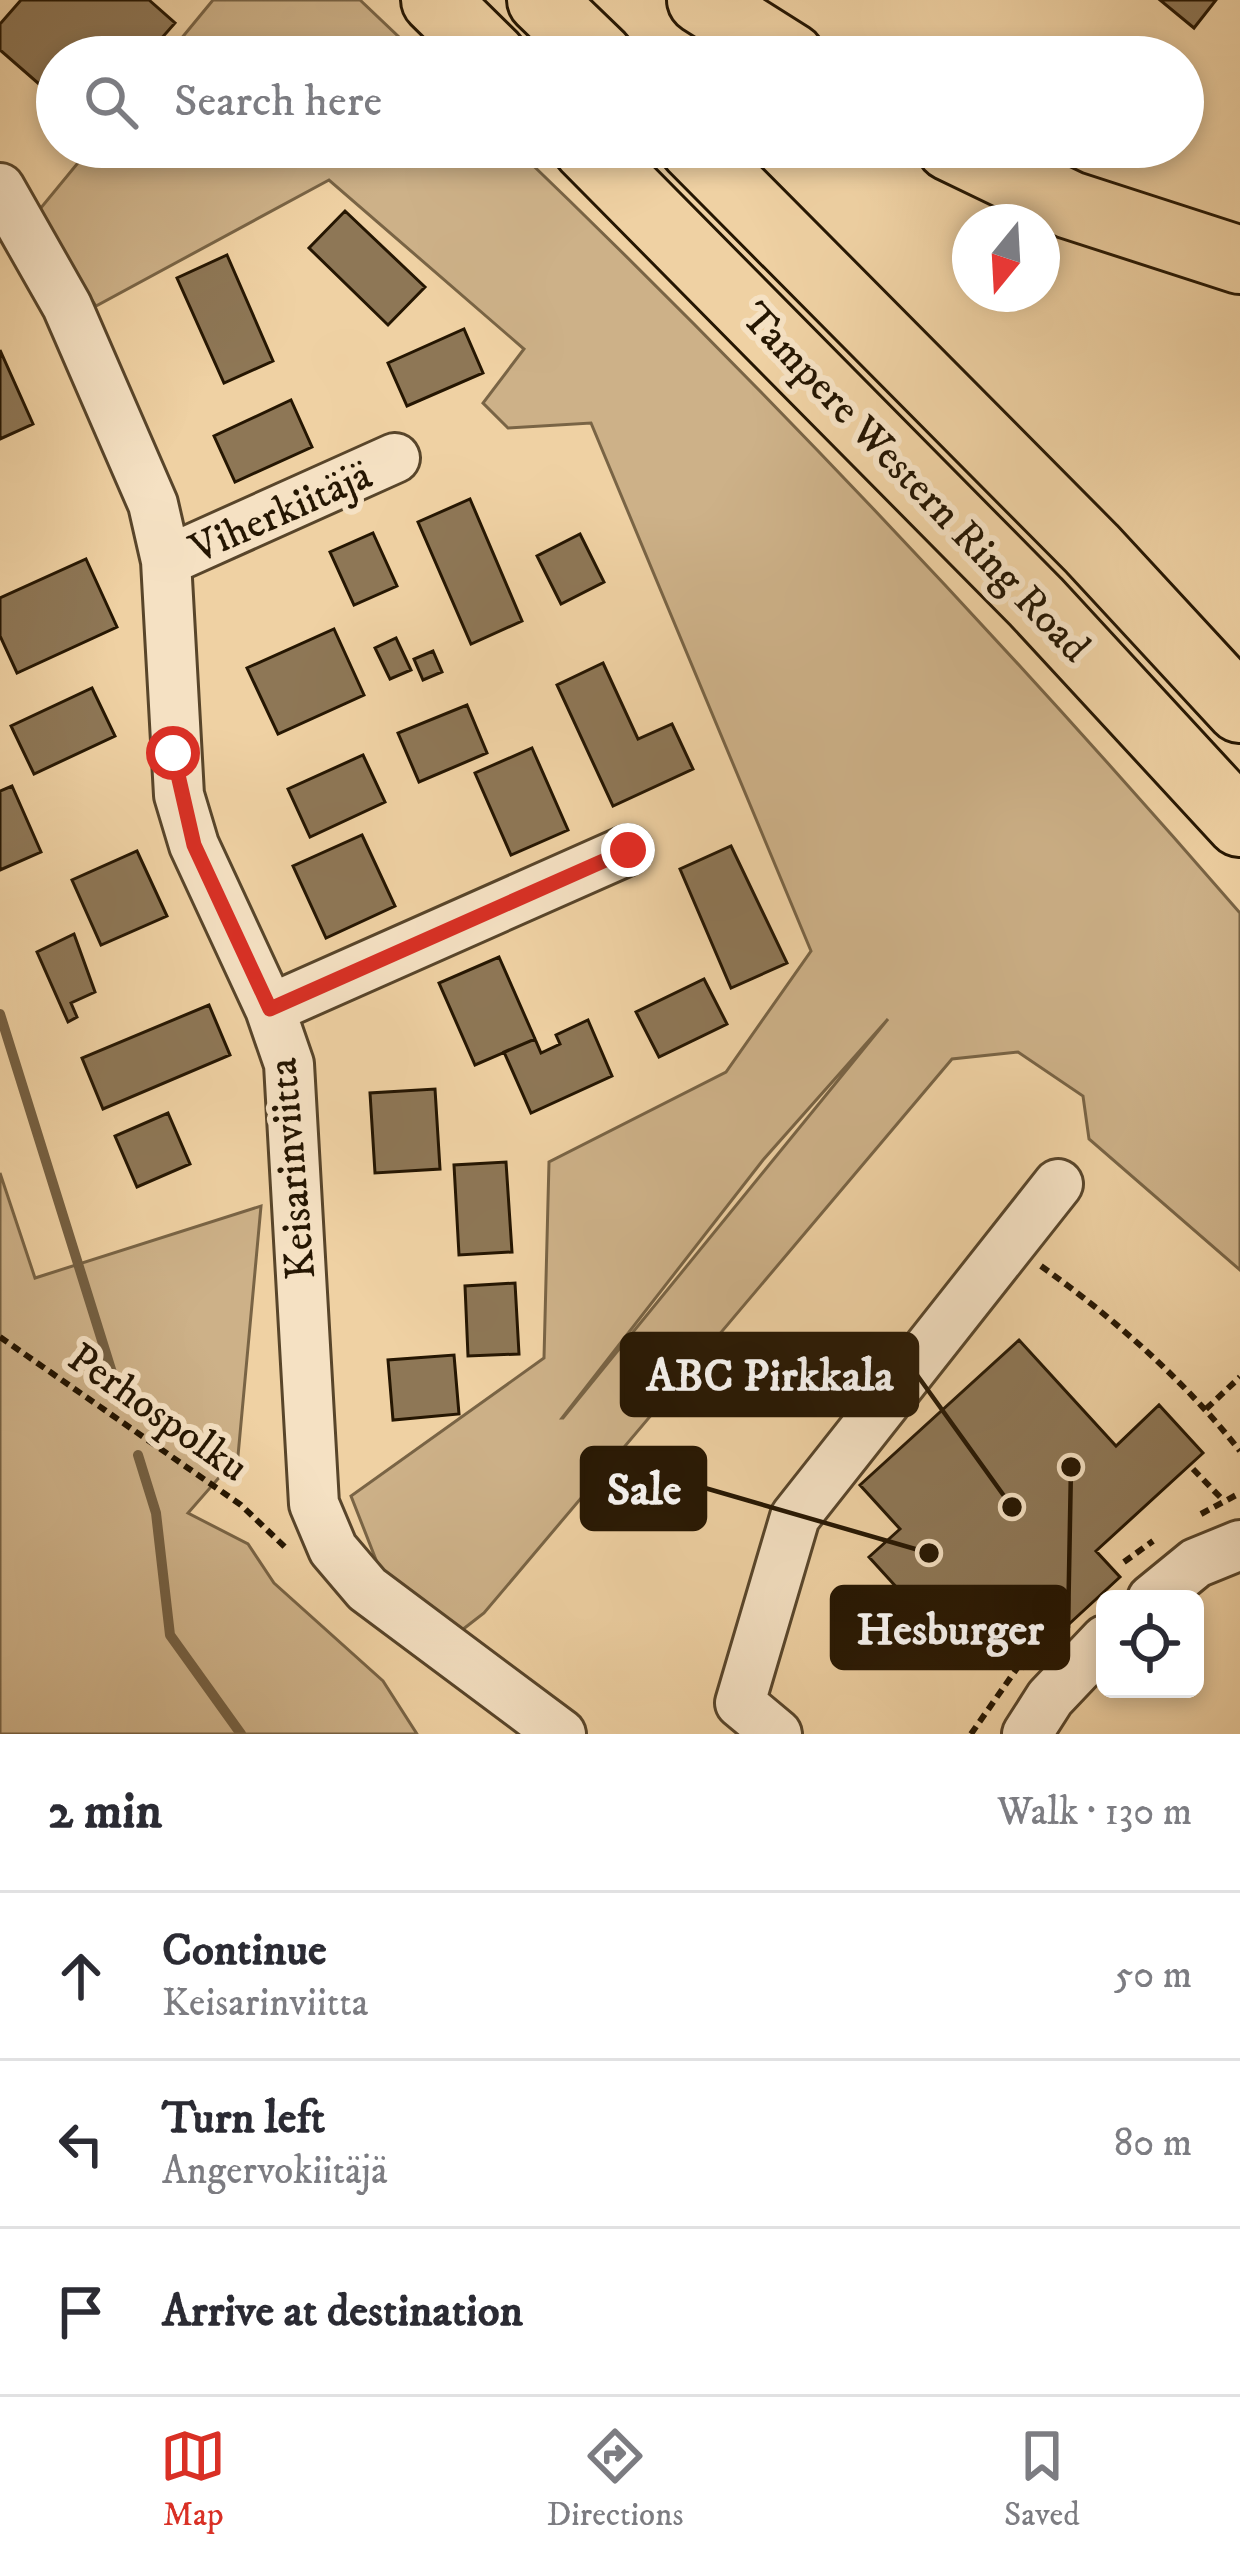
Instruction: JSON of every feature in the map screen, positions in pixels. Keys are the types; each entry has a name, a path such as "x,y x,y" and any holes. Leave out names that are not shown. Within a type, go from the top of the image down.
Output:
{"highway":[{"path":"435,0 472,36"},
{"path":"542,0 579,36"},
{"path":"701,0 758,36"},
{"name":"Tampere Western Ring Road","path":"607,168 1019,585 1240,823"},
{"name":"Tampere Western Ring Road","path":"714,168 1092,549 1240,709"},
{"path":"993,168 1070,205 1240,260"}],"street":[{"name":"Keisarinviitta","path":"0,188 67,306 153,504 166,561 179,796 194,845 270,1009 289,1064 308,1446 320,1519 333,1549 367,1589 561,1734"},
{"name":"Viherkiitäjä","path":"166,561 395,458"},
{"path":"270,1009 628,850"},
{"path":"777,1734 740,1703 795,1517 1058,1184"},
{"path":"1163,1590 1196,1563 1232,1523"},
{"path":"1027,1734 1050,1698 1096,1649"}],"path":[{"path":"1010,1245 1099,1311 1207,1409 1240,1451"},
{"name":"Perhospolku","path":"0,1337 241,1505 279,1539"},
{"path":"1207,1409 1240,1377"},
{"path":"1193,1468 1232,1523"},
{"path":"970,1734 1021,1664"}],"shaded area":[{"path":"213,0 360,0 398,36 183,36"},
{"path":"74,168 535,168 886,522 1240,913 1240,1270 1089,1139 1083,1096 1018,1052 952,1059 484,1613 462,1630 380,1570 351,1496 544,1358 549,1162 726,1072 811,951 591,423 508,428 483,403 524,349 329,180 96,306 35,215","holes":["888,1019 562,1418 763,1160"]},
{"path":"0,1173 35,1278 261,1206 238,1456 188,1513 248,1544 274,1583 383,1681 417,1734 0,1734"}],"building":[{"path":"21,0 149,0 175,23 164,36 36,36 36,81 0,50 0,24"},
{"path":"1160,0 1216,0 1194,28"},
{"path":"345,211 425,287 388,325 309,248"},
{"path":"227,255 273,361 224,383 177,278"},
{"path":"464,329 483,373 407,406 388,363"},
{"path":"0,350 33,424 0,439"},
{"path":"291,400 312,447 235,482 214,436"},
{"path":"470,499 522,621 471,644 418,522"},
{"path":"373,533 397,586 354,605 330,552"},
{"path":"580,534 604,582 561,604 537,556"},
{"path":"86,559 117,627 17,673 0,636 0,598"},
{"path":"334,629 364,695 278,734 247,668"},
{"path":"396,638 411,670 390,679 375,648"},
{"path":"433,651 442,672 423,680 414,659"},
{"path":"603,663 638,739 672,724 693,769 613,806 557,685"},
{"path":"92,688 115,736 34,774 11,726"},
{"path":"467,705 487,753 419,782 398,733"},
{"path":"532,748 568,830 511,855 475,773"},
{"path":"363,755 385,802 310,837 288,789"},
{"path":"12,786 41,852 0,870 0,791"},
{"path":"362,835 395,906 326,938 293,866"},
{"path":"731,846 787,963 731,988 680,869"},
{"path":"137,851 167,916 101,945 72,880"},
{"path":"74,934 95,992 71,1003 77,1017 68,1022 37,952"},
{"path":"499,957 535,1039 475,1065 439,983"},
{"path":"704,979 727,1024 659,1057 636,1012"},
{"path":"209,1005 230,1055 103,1109 82,1058"},
{"path":"588,1020 612,1076 531,1113 504,1052 535,1039 541,1053 560,1044 556,1035"},
{"path":"435,1089 440,1169 375,1173 370,1093"},
{"path":"168,1113 190,1164 137,1187 115,1136"},
{"path":"506,1162 512,1252 459,1255 454,1165"},
{"path":"515,1283 519,1354 468,1356 465,1286"},
{"path":"1019,1340 1116,1446 1159,1405 1203,1453 1096,1551 1120,1577 1106,1590 1096,1590 1096,1599 1068,1625 1045,1600 970,1668 869,1557 900,1529 860,1485"},
{"path":"454,1355 459,1414 393,1420 388,1360"}],"waterway":[{"path":"0,1014 119,1395"},
{"path":"138,1455 156,1513 170,1635 241,1734"}],"place":[{"name":"Hesburger","path":"1071,1467"},
{"name":"ABC Pirkkala","path":"1012,1507"},
{"name":"Sale","path":"929,1553"}],"route":[{"path":"173,753 179,796 194,845 270,1009 628,850"}]}
